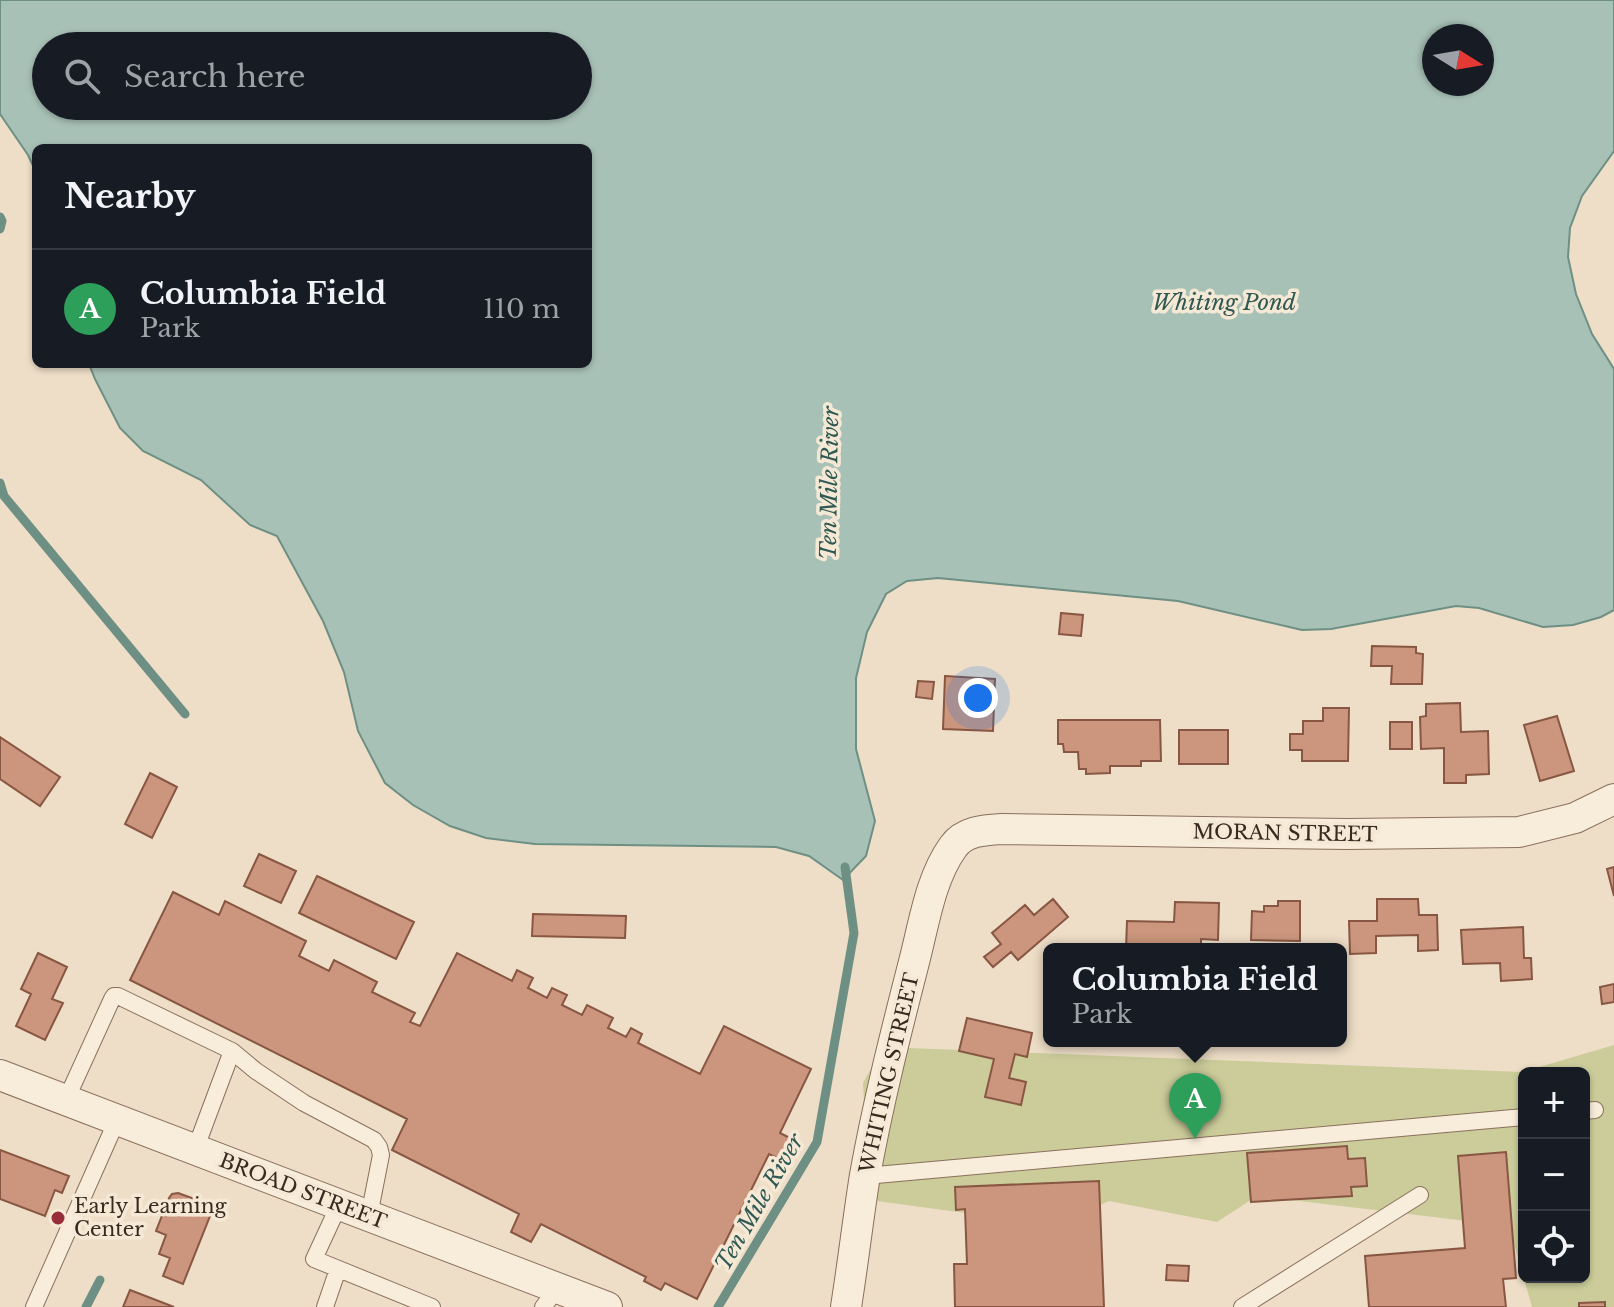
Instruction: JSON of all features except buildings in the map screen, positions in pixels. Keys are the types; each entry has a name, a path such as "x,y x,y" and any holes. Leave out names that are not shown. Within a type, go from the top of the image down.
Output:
{"street":[{"name":"MORAN STREET","path":"954,845 966,834 1002,829 1347,834 1519,832 1575,818 1614,799"},
{"name":"WHITING STREET","path":"846,1307 865,1176 881,1094 932,893 941,867 954,845"},
{"name":"BROAD STREET","path":"0,1075 369,1216 550,1298 607,1307"}],"lane":[{"path":"66,1100 114,996 118,996 232,1051 304,1103 374,1140 381,1155 369,1216"},
{"path":"195,1150 232,1051"},
{"path":"865,1176 1518,1118"},
{"path":"34,1307 117,1120"},
{"path":"1242,1307 1420,1195"},
{"path":"339,1205 314,1259 432,1307"},
{"path":"325,1307 338,1269"}],"green space":[{"path":"1614,1045 1614,1307 1532,1307 1525,1283 1590,1283 1590,1067 1539,1067"},
{"path":"883,1047 1518,1072 1518,1258 1509,1226 1257,1196 1217,1222 1109,1201 1056,1225 869,1200 863,1083"}],"water":[{"name":"Whiting Pond","path":"0,0 1614,0 1614,151 1582,196 1570,228 1568,257 1576,294 1592,334 1614,369 1614,610 1573,625 1543,627 1479,608 1456,606 1331,629 1302,630 1178,601 938,578 907,581 886,594 867,632 856,678 856,749 875,821 866,856 843,880 809,856 776,847 535,844 486,838 450,826 413,805 385,783 358,731 344,672 323,621 277,536 250,525 201,480 143,451 120,428 91,368 592,368 592,144 32,144 32,164 0,114"}],"waterway":[{"path":"0,217 0,229"},
{"path":"0,483 4,496 185,714"},
{"name":"Ten Mile River","path":"718,1307 817,1142 854,933 845,867"},
{"path":"86,1307 100,1280"}],"place":[{"name":"Columbia Field","path":"1195,1139"},
{"name":"Early Learning Center","path":"58,1218"}]}
